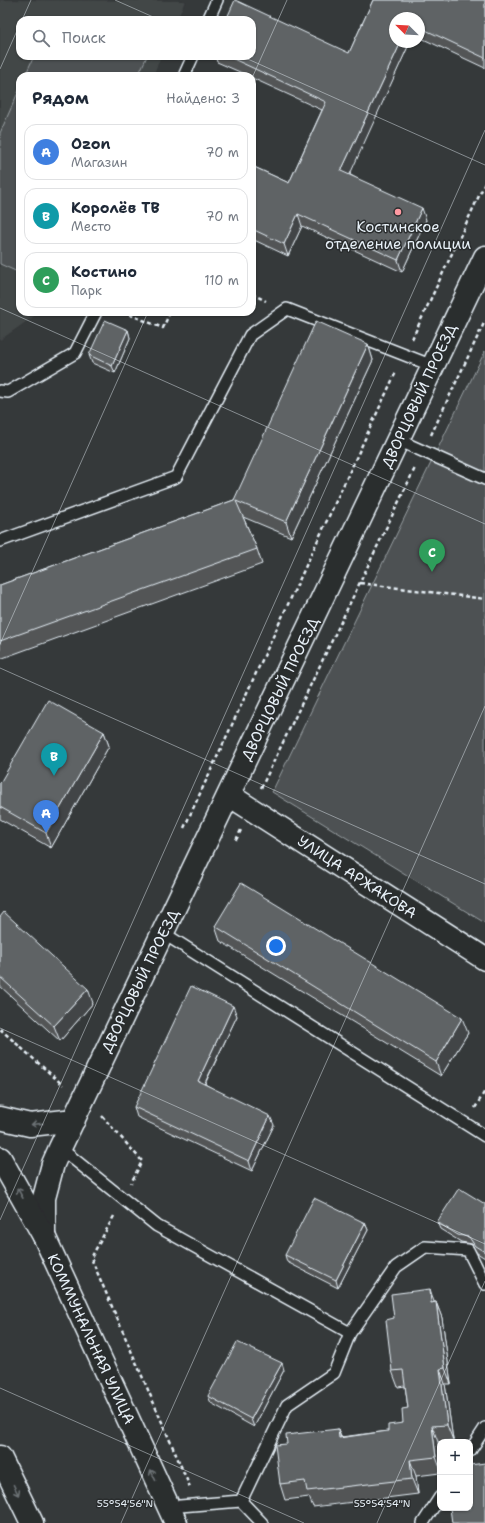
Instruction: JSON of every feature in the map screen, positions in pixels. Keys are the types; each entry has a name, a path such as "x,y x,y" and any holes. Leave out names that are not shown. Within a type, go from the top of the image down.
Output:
{"street":[{"name":"ДВОРЦОВЫЙ ПРОЕЗД","path":"44,1236 44,1198 53,1164 60,1148 485,257"},
{"name":"УЛИЦА АРЖАКОВА","path":"229,795 485,959"},
{"path":"0,1118 30,1125 78,1111"},
{"name":"КОММУНАЛЬНАЯ УЛИЦА","path":"0,1158 44,1236 172,1515"},
{"path":"0,1457 32,1523"}],"lane":[{"path":"210,16 217,0"},
{"path":"186,72 191,60"},
{"path":"0,541 176,477 250,335 287,309 433,366"},
{"path":"0,391 8,392 75,354 94,316"},
{"path":"398,440 485,479"},
{"path":"163,933 485,1136"},
{"path":"60,1148 157,1226 350,1333"},
{"path":"241,1501 287,1405 334,1374 350,1333 396,1267 425,1247 468,1250 485,1284"},
{"path":"473,1446 485,1428"},
{"path":"172,1515 198,1504 241,1501"},
{"path":"241,1501 262,1523"},
{"path":"423,1523 437,1502"}],"path":[{"path":"182,832 485,183"},
{"path":"133,316 163,328 168,316"},
{"path":"234,843 485,321"},
{"path":"360,583 485,599"},
{"path":"0,1029 63,1086 78,1111 99,1114 142,1161 124,1199 92,1258 198,1504"},
{"path":"63,1086 67,1079"}],"shaded area":[{"path":"0,0 185,1 179,16 16,16 16,60 159,60 155,72 16,72 16,316 34,316 0,340"},
{"path":"32,60 145,60 140,72 27,72"},
{"path":"16,97 16,271 0,264 0,133"},
{"path":"485,351 485,923 272,792"}],"building":[{"path":"235,0 349,53 373,0 485,0 485,58 425,30 425,12 389,12 389,48 398,48 341,171 422,208 398,260 298,214 284,244 256,231 256,168 289,183 326,102 236,60 256,60 256,16 228,16"},
{"path":"105,320 128,330 112,366 89,355"},
{"path":"316,321 368,344 286,522 236,501 257,549 0,641 0,585 234,500"},
{"path":"48,700 104,732 46,833 0,807 0,783"},
{"path":"241,883 462,1018 436,1062 215,926"},
{"path":"4,912 88,989 54,1026 0,977 0,917"},
{"path":"191,986 233,1006 198,1081 270,1116 249,1161 134,1107"},
{"path":"459,1188 485,1204 485,1252 475,1246 469,1237 458,1235 437,1222"},
{"path":"314,1198 365,1223 336,1280 285,1255"},
{"path":"430,1289 431,1303 436,1302 445,1368 440,1369 447,1425 432,1426 436,1457 410,1460 412,1479 307,1491 305,1481 280,1484 275,1445 287,1444 286,1435 338,1429 339,1438 388,1431 388,1425 403,1423 402,1409 408,1408 403,1370 392,1371 386,1320 394,1318 391,1294"},
{"path":"237,1342 282,1363 251,1419 208,1396"},
{"path":"485,1463 485,1523 452,1523 450,1511 473,1511 473,1465"}],"place":[{"name":"Костинское отделение полиции","path":"398,212"},
{"name":"Костино","path":"432,572"},
{"name":"Королёв ТВ","path":"54,776"},
{"name":"Ozon","path":"46,833"}]}
